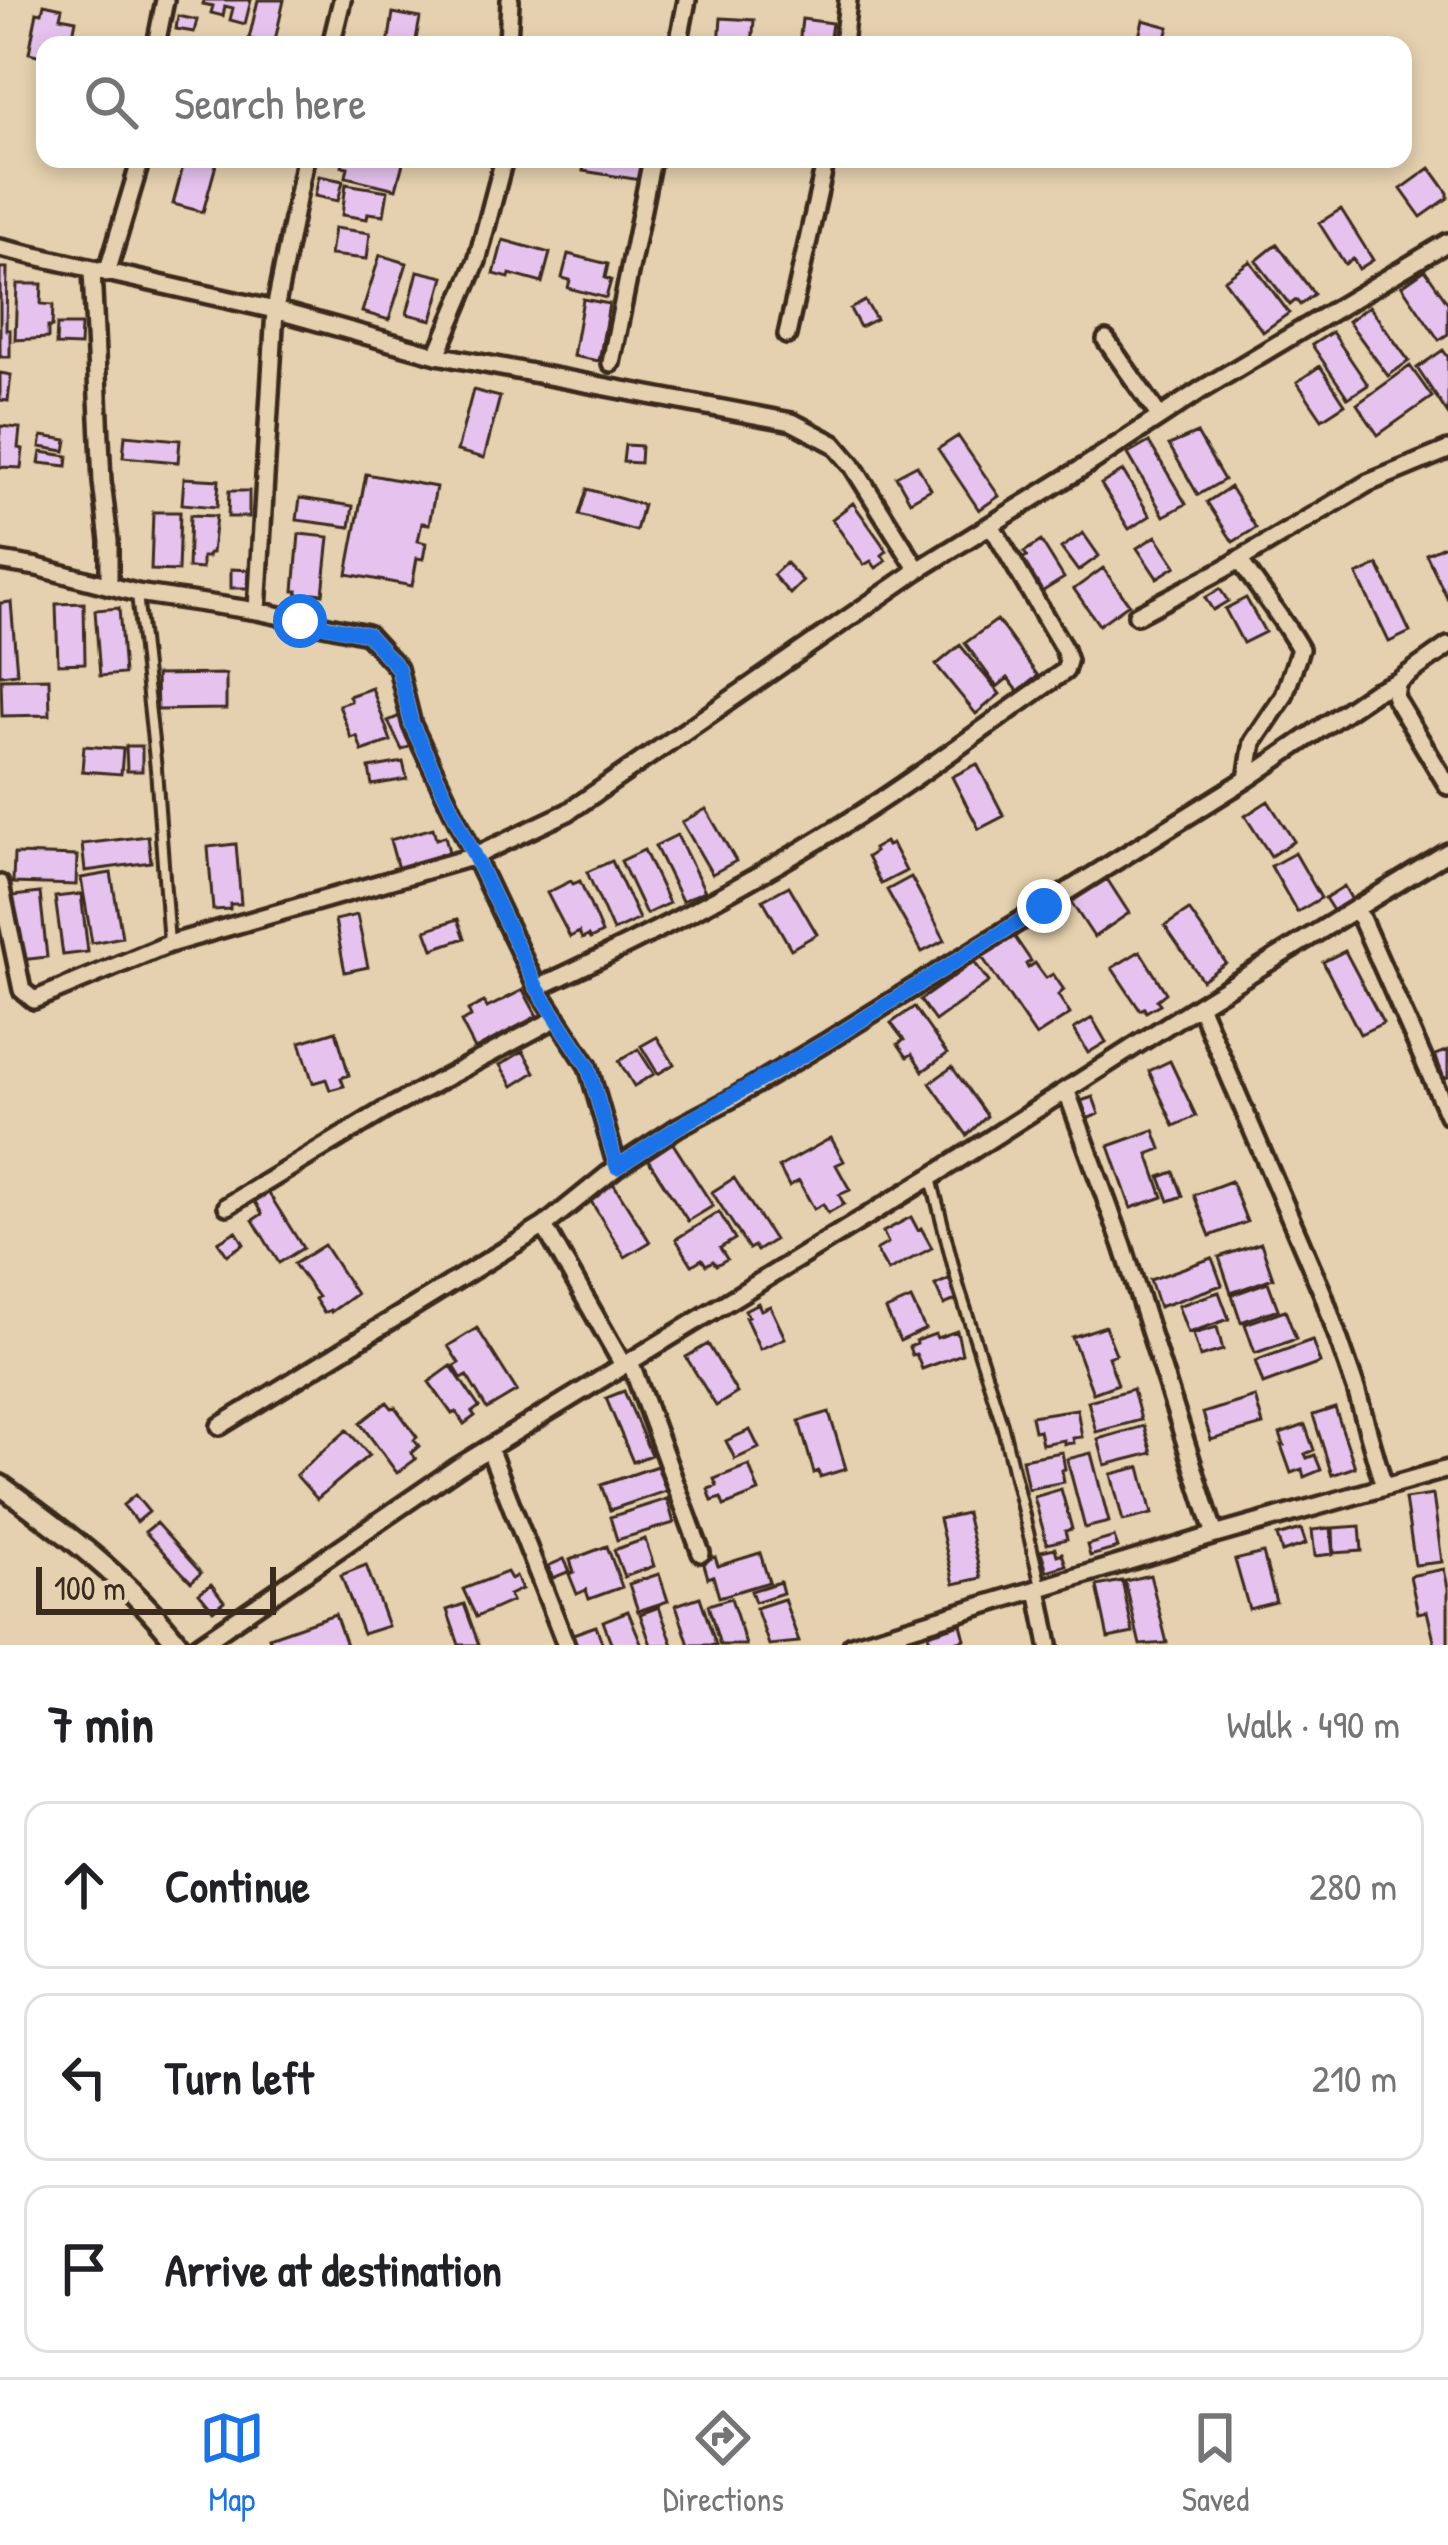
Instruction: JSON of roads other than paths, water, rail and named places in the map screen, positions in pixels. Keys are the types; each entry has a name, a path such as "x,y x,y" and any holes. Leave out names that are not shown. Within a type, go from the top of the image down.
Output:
{"street":[{"path":"158,36 165,0"},
{"path":"333,36 342,0"},
{"path":"508,36 510,0"},
{"path":"680,36 687,0"},
{"path":"844,36 848,0"},
{"path":"109,586 110,541 102,482 99,272 138,168"},
{"path":"256,611 275,310 303,168"},
{"path":"436,355 477,261 502,168"},
{"path":"611,363 650,168"},
{"path":"787,335 824,168"},
{"path":"0,884 22,990 34,1000 169,944 476,856 568,812 918,570 1448,242"},
{"path":"0,248 275,310 436,355 793,422 843,454 918,570"},
{"path":"1106,340 1160,417"},
{"path":"1137,615 1368,483 1448,450"},
{"path":"537,988 719,898 824,837 1065,670 1064,649 992,525"},
{"path":"1239,559 1300,649 1284,695 1253,742 1247,779"},
{"path":"0,561 137,593 367,634 398,668 412,725 537,988 588,1066 617,1167"},
{"path":"220,1426 544,1226 617,1167 678,1127 828,1041 1247,779 1448,646"},
{"path":"1396,682 1395,698 1448,786"},
{"path":"199,1645 489,1448 1448,852"},
{"path":"1357,909 1448,1115"},
{"path":"1199,1005 1323,1294 1384,1487"},
{"path":"227,1206 385,1110 557,1018"},
{"path":"1067,1092 1123,1246 1215,1534"},
{"path":"544,1226 626,1363 701,1553"},
{"path":"489,1448 566,1645"},
{"path":"852,1645 1215,1534 1448,1469"},
{"path":"0,1485 124,1581 179,1645"},
{"path":"1040,1588 1049,1645"}],"lane":[{"path":"137,593 169,944"},
{"path":"931,1177 958,1285 1002,1424 1040,1588"}]}
